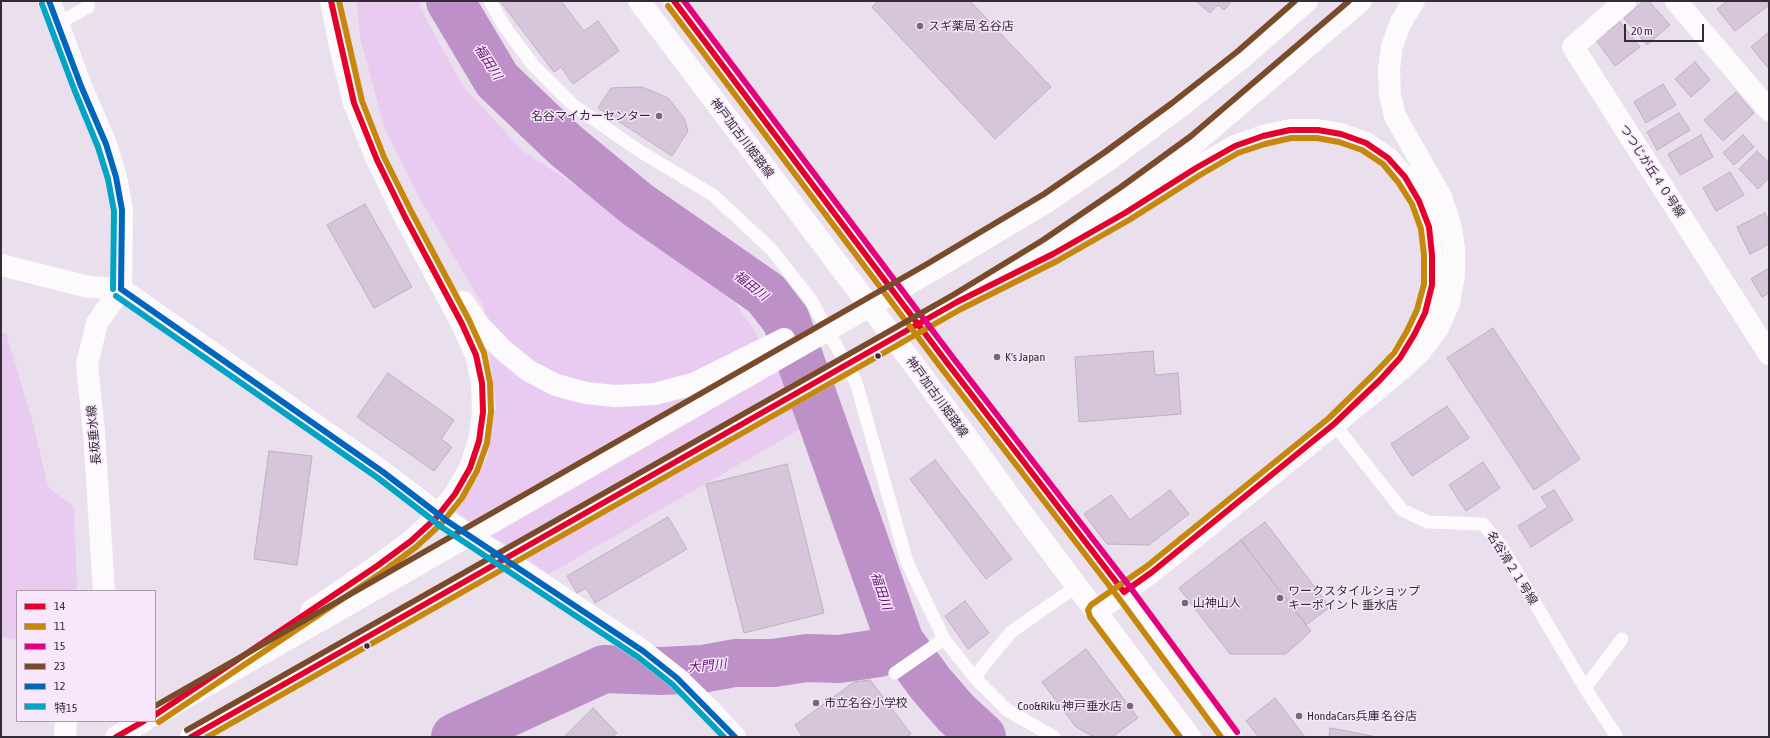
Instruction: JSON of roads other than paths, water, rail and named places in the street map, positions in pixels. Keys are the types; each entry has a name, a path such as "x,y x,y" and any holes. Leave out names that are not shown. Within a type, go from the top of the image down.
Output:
{"street":[{"path":"49,1 81,86 106,144 116,177 122,210 123,250 121,289"},
{"path":"331,1 354,103 377,160 405,217 462,324 476,355 482,383 483,412 480,441 470,468 455,494 436,518 411,541 382,575"},
{"name":"神戸加古川姫路線","path":"639,1 915,366 1190,737"},
{"path":"674,1 948,364 1124,592 1231,737"},
{"path":"405,217 480,326 503,350 529,371 556,385 586,393 615,396 655,394 693,384 989,237 1048,201 1110,159 1177,109 1243,56 1306,1"},
{"path":"191,737 957,302 1047,248 1126,194 1196,142 1361,1"},
{"path":"1096,612 1152,572 1395,375 1419,353 1438,328 1449,303 1454,275 1454,248 1450,224 1438,191 1395,116 1390,95 1389,70 1392,46 1401,22 1414,1"},
{"name":"つつじが丘４０号線","path":"1625,1 1573,47 1769,354"},
{"path":"1676,1 1769,110"},
{"path":"957,302 1054,254 1235,146 1263,136 1290,130 1318,130 1341,134 1366,143 1388,158 1405,177 1419,201 1429,227 1432,255 1432,285 1424,313 1414,335 1400,358 1380,380 1334,424"},
{"path":"1,265 89,287 121,289 383,472 447,521 643,651 677,678 735,737"},
{"path":"156,714 382,575 929,268"},
{"name":"長坂垂水線","path":"104,590 94,432 87,364 97,323 121,289"},
{"path":"65,737 66,722"},
{"path":"116,737 142,722"}],"lane":[{"path":"58,23 88,7 88,1"},
{"path":"490,1 504,26 533,65 573,105 641,152 713,195 771,249 810,300 856,382 906,562 944,639 975,678 1006,710 1054,737"},
{"name":"名谷滑２１号線","path":"1334,424 1402,510 1428,522 1483,524 1502,547 1585,688 1617,737"},
{"path":"975,678 1011,632 1077,586"},
{"path":"895,673 944,639"},
{"path":"1585,688 1622,639"}],"waterway":[{"name":"福田川","path":"450,1 497,80 564,144 638,205 766,294 786,320 900,642 930,683 956,713 982,737"},
{"name":"大門川","path":"455,737 604,669 661,671 702,669 735,663 773,663 807,658 839,659 879,653 900,642"}],"place":[{"name":"スギ薬局 名谷店","path":"920,26"},
{"name":"名谷マイカーセンター","path":"659,116"},
{"name":"K's Japan","path":"997,357"},
{"name":"ワークスタイルショップ キーポイント 垂水店","path":"1280,598"},
{"name":"山神山人","path":"1185,603"},
{"name":"市立名谷小学校","path":"816,703"},
{"name":"Coo&Riku 神戸垂水店","path":"1130,706"},
{"name":"HondaCars兵庫 名谷店","path":"1299,716"}]}
